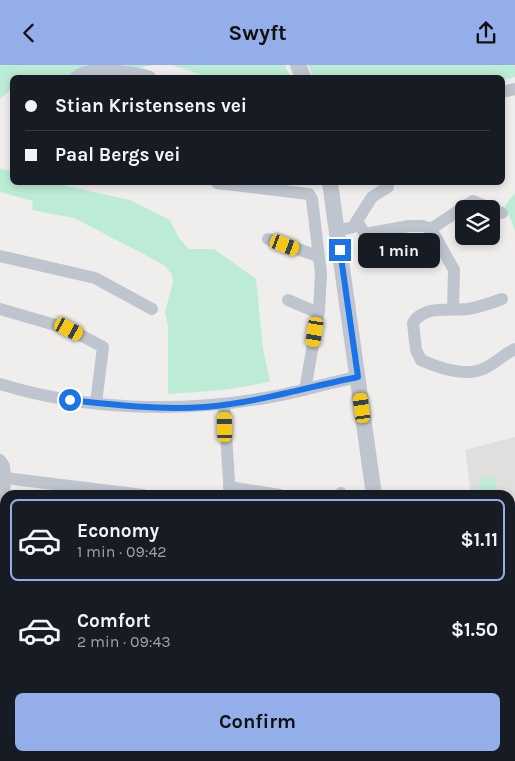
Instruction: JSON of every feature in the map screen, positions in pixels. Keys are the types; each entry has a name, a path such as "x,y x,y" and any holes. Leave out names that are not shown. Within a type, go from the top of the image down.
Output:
{"street":[{"path":"78,75 82,72 96,71 132,75"},
{"path":"233,185 308,194 312,199 320,274 318,313 305,390"},
{"path":"330,185 373,490"},
{"path":"337,231 346,230 358,223 372,197 388,187"},
{"path":"431,229 473,201 502,213"},
{"path":"358,223 365,234 408,226 423,225 431,229 454,270 454,309"},
{"path":"268,239 318,256"},
{"path":"0,256 95,278 152,309"},
{"path":"288,299 318,313"},
{"path":"502,299 483,306 422,313 417,317 412,329 416,350 421,360 453,370 474,371 485,368 515,349"},
{"path":"0,309 69,329 103,347 96,403"},
{"path":"0,383 70,400 163,407 224,404 305,390 358,377"},
{"path":"224,404 230,490"},
{"path":"0,460 4,466 4,490"},
{"path":"5,478 102,490"}],"shaded area":[{"path":"515,437 515,490 470,490 465,450"}],"green space":[{"path":"0,65 153,65 101,74 10,75 10,90 0,99"},
{"path":"172,65 285,65 289,75 202,75"},
{"path":"308,65 515,65 515,77 505,80 505,75 312,75"},
{"path":"0,169 10,171 10,185 62,185 130,200 170,220 179,238 189,249 214,249 256,279 263,349 270,382 223,390 168,394 168,326 165,312 173,282 172,275 165,266 74,218 32,210 33,201 0,192"},
{"path":"515,193 515,230 505,206"},
{"path":"494,476 497,490 479,490 478,486 483,478"}],"route":[{"path":"70,400 131,406 204,407 266,398 358,377 340,250"}]}
